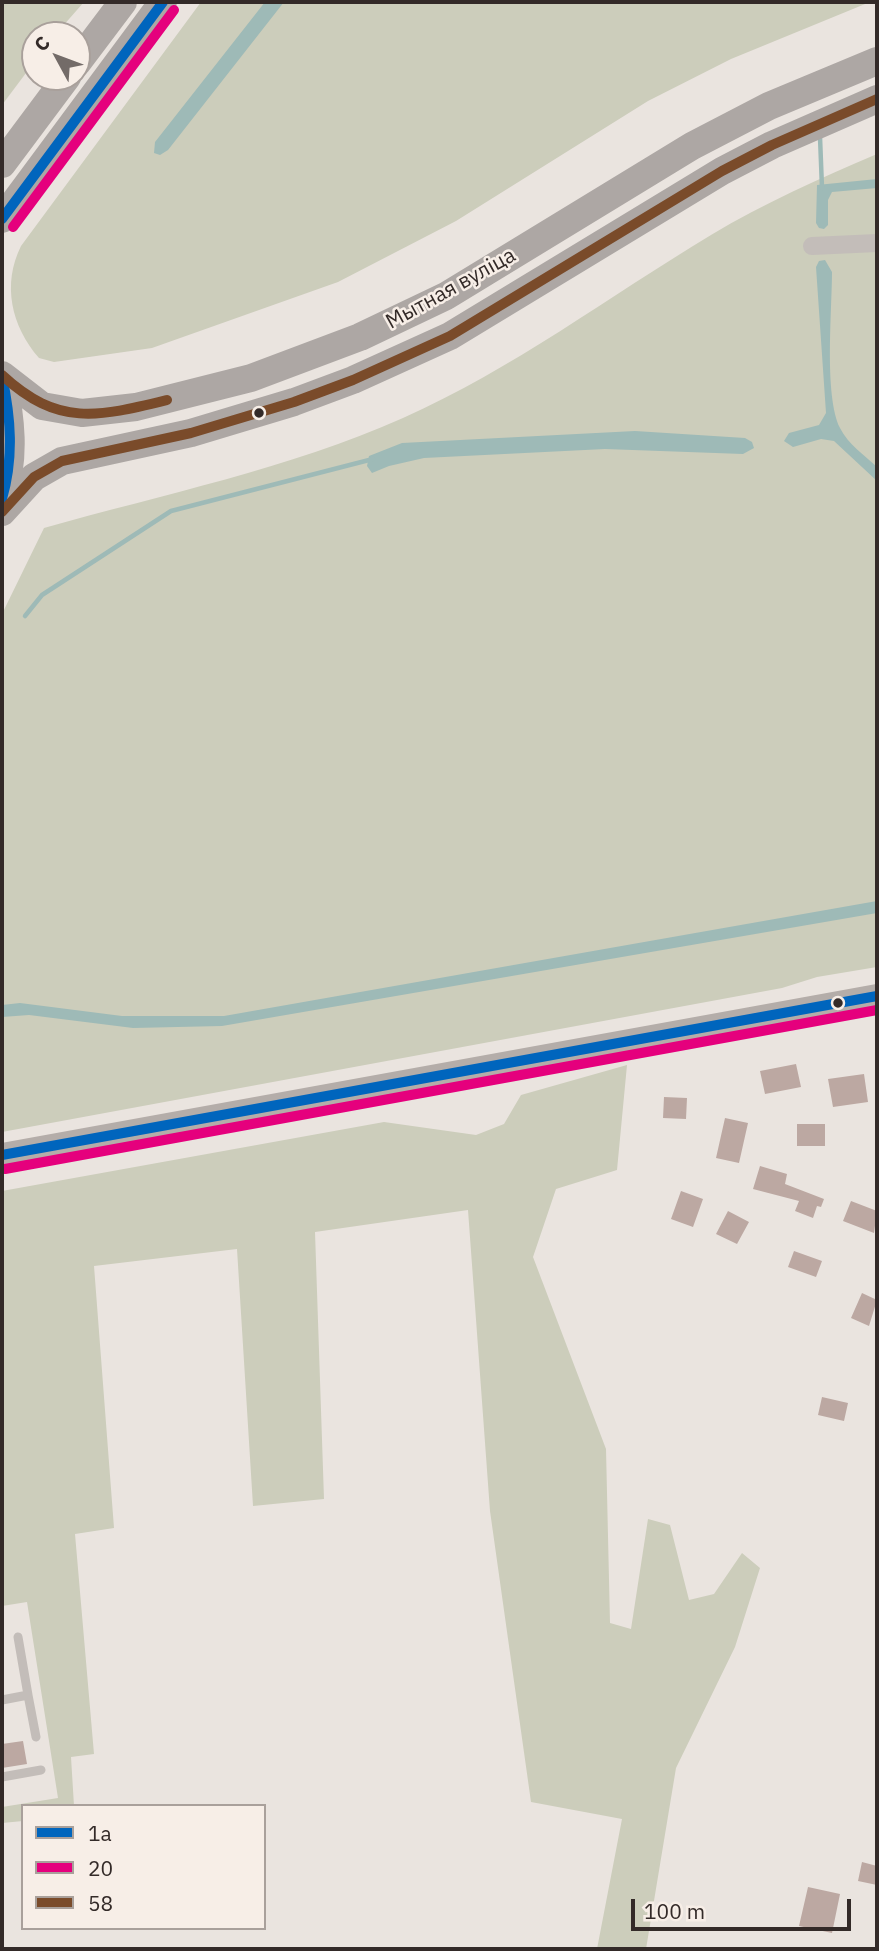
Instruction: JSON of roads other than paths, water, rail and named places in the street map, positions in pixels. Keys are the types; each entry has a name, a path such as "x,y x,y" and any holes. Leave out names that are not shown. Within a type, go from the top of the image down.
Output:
{"highway":[{"path":"91,44 123,2"},
{"path":"2,219 163,2"},
{"name":"Мытная вуліца","path":"2,376 42,406 82,413 136,407 251,378 360,337 446,296 692,146 769,106 877,61"},
{"path":"2,164 57,91"},
{"name":"Мытная вуліца","path":"2,512 34,477 62,461 191,433 294,402 353,380 450,336 722,172 772,145 877,99"},
{"path":"2,376 10,412 12,450 2,499"}],"main road":[{"path":"2,1155 877,996"}],"street":[{"path":"812,246 877,243"}],"lane":[{"path":"18,1637 36,1737"},
{"path":"2,1700 28,1695"},
{"path":"2,1777 41,1770"}],"water":[{"path":"265,2 284,2 168,150 160,155 154,153 155,142"},
{"path":"877,179 877,188 832,192 828,200 828,225 824,229 819,228 816,223 817,185"},
{"path":"825,260 832,272 830,374 835,413 847,439 877,467 877,481 834,441 821,439 793,447 784,441 789,433 819,425 826,413 816,267 819,261"},
{"path":"635,431 745,438 752,442 754,448 743,454 605,449 424,458 372,473 367,466 369,456 402,443"},
{"path":"877,901 877,913 222,1026 133,1028 29,1015 2,1017 2,1005 20,1003 122,1016 224,1016"}],"waterway":[{"path":"820,137 822,188"},
{"path":"25,616 42,595 171,511 373,459"}]}
